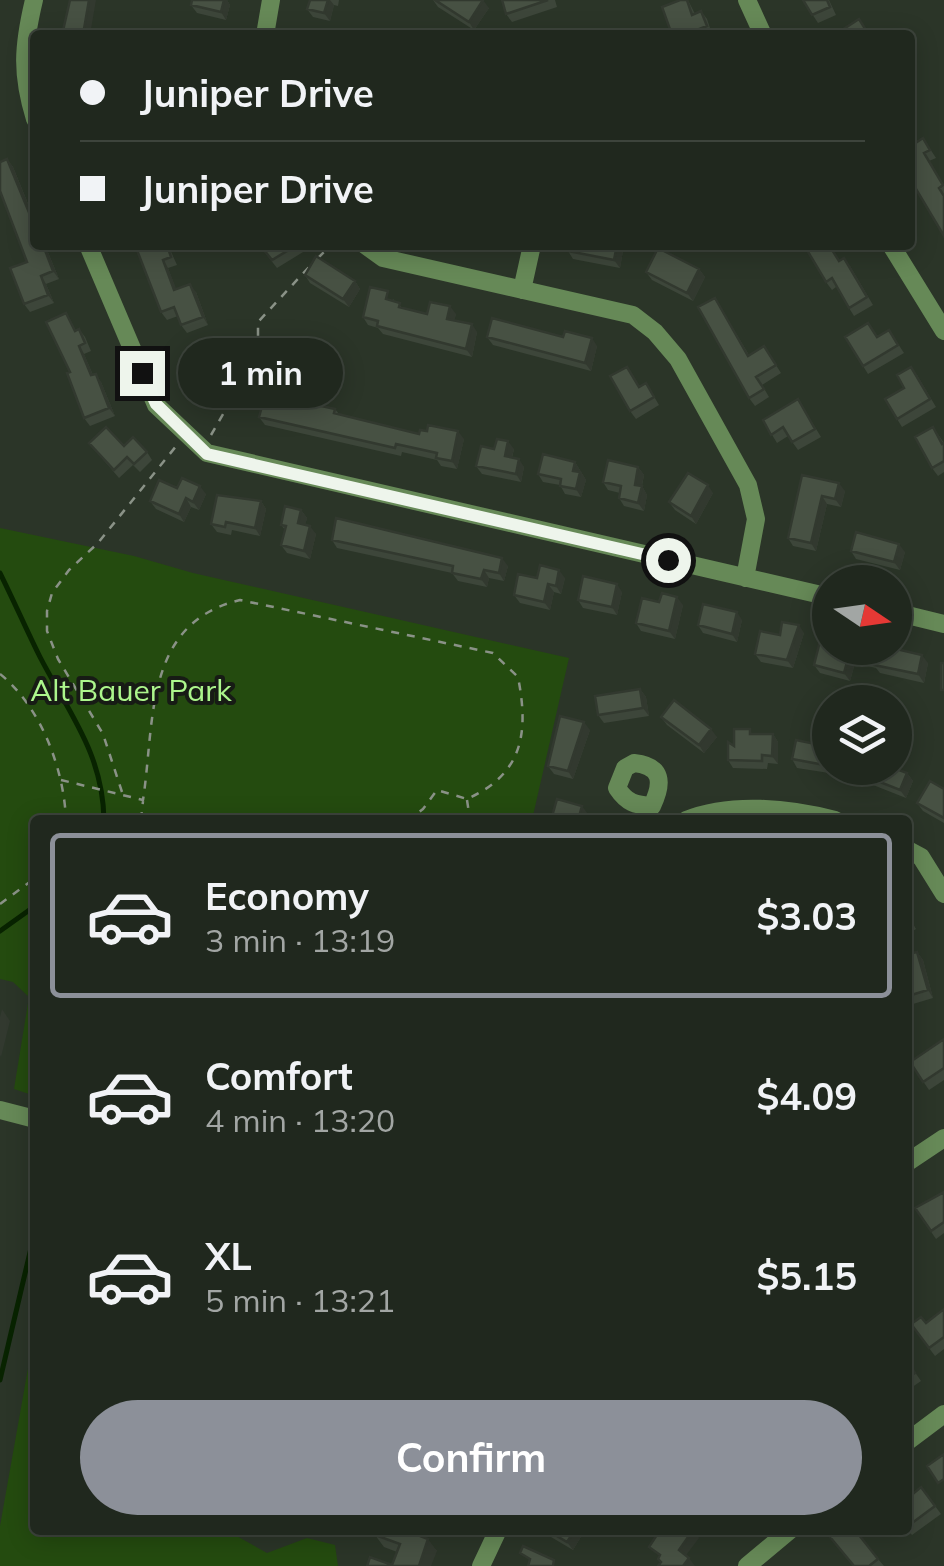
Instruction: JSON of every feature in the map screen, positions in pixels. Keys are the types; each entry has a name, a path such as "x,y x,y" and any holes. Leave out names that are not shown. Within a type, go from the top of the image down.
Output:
{"street":[{"path":"30,103 25,86 24,42 34,0"},
{"path":"266,30 271,0"},
{"path":"748,0 761,30"},
{"path":"90,250 156,404 207,454 812,593"},
{"path":"372,250 384,258 634,315 655,332 678,359 748,485 756,519 745,578"},
{"path":"522,290 531,250"},
{"path":"894,250 944,332"},
{"path":"912,616 944,624"},
{"path":"698,815 747,810 814,815"},
{"path":"912,852 921,857 944,894"},
{"path":"0,1110 30,1118"},
{"path":"912,1159 944,1138"},
{"path":"912,1438 944,1414"},
{"path":"481,1566 496,1535"},
{"path":"757,1562 785,1535"}],"path":[{"path":"210,436 258,354 258,322 326,250"},
{"path":"121,794 98,724 58,659 47,631 47,612 52,594 69,570 98,543 178,444"},
{"path":"142,815 160,670 189,628 224,604 240,600 493,653 507,663 518,677 522,695 521,740 505,774 489,789 467,799 437,790 416,815"},
{"path":"0,674 15,687 53,754 65,815"},
{"path":"61,780 143,800"},
{"path":"467,799 469,815"},
{"path":"0,904 30,882"}],"green space":[{"name":"Alt Bauer Park","path":"0,528 569,658 533,815 30,815 30,1094 14,1089 29,997 13,982 0,979"},
{"path":"30,1357 30,1535 235,1535 267,1553 307,1538 335,1545 338,1566 0,1566 0,1526"}],"building":[{"path":"70,0 89,0 84,30 63,30"},
{"path":"192,0 224,0 221,12 191,5"},
{"path":"310,0 328,0 324,13 307,9"},
{"path":"435,0 483,0 469,22"},
{"path":"502,0 548,0 506,14"},
{"path":"687,0 692,15 701,11 707,26 670,30 662,7"},
{"path":"803,0 827,0 830,7 812,15"},
{"path":"859,19 866,30 842,30"},
{"path":"923,138 930,150 924,153 943,185 939,188 944,196 944,236 915,187 915,139 917,142"},
{"path":"7,159 30,215 30,250 45,250 53,271 41,276 48,295 24,304 10,268 27,262 0,191 0,162"},
{"path":"137,250 169,250 171,257 163,260 174,290 190,284 203,317 181,325 174,307 161,312"},
{"path":"264,250 289,250 272,260"},
{"path":"568,250 616,250 614,260"},
{"path":"657,250 699,269 687,293 646,272"},
{"path":"807,250 832,250 839,261 844,258 867,297 849,308 832,278 826,282"},
{"path":"316,256 355,281 343,299 305,275"},
{"path":"370,287 388,291 386,299 400,303 399,307 427,314 430,302 450,306 447,319 472,324 466,349 377,326 378,321 363,317"},
{"path":"715,298 748,356 764,346 776,365 756,377 764,389 749,398 698,307"},
{"path":"66,313 75,331 79,329 85,343 79,346 91,375 96,374 109,408 84,418 67,373 70,372 46,322"},
{"path":"492,318 563,337 565,331 592,338 585,363 487,337"},
{"path":"868,323 877,337 889,330 898,345 863,366 845,337"},
{"path":"219,344 235,360 207,388 181,362 194,348 204,359"},
{"path":"253,365 266,368 264,376 285,381 281,397 419,434 420,430 427,431 428,425 458,431 452,461 436,458 437,453 396,444 395,448 259,417 263,403 245,399"},
{"path":"627,367 639,387 646,383 654,397 630,411 610,376"},
{"path":"911,367 930,399 897,419 885,399 904,388 897,375"},
{"path":"798,399 815,429 792,442 783,427 771,435 763,420"},
{"path":"106,427 124,446 133,437 147,452 134,464 127,457 114,470 89,443"},
{"path":"933,427 944,443 944,461 932,468 915,437"},
{"path":"497,439 508,441 505,456 519,459 516,474 476,466 481,446 494,449"},
{"path":"543,454 575,462 573,471 580,472 576,489 560,486 561,479 538,474"},
{"path":"608,460 638,467 635,485 642,486 638,503 619,498 621,486 603,482"},
{"path":"688,473 708,485 691,516 669,502"},
{"path":"802,475 839,483 835,499 822,496 811,543 788,538"},
{"path":"182,478 200,486 193,502 186,498 179,514 150,501 159,480 177,488"},
{"path":"217,495 261,501 255,528 226,522 225,527 211,524"},
{"path":"285,506 301,510 298,523 310,526 304,551 281,545 286,526 281,525"},
{"path":"336,518 502,558 499,573 484,570 481,579 452,573 453,566 332,540"},
{"path":"856,532 899,544 894,562 851,551"},
{"path":"540,565 559,570 556,586 548,584 544,602 514,595 518,574 537,578"},
{"path":"583,576 617,584 612,607 578,600"},
{"path":"662,593 677,597 669,631 636,623 642,598 659,602"},
{"path":"703,604 737,612 732,634 698,625"},
{"path":"782,622 799,625 787,660 755,654 760,631 780,635"},
{"path":"912,653 922,655 918,674 874,665 912,665"},
{"path":"944,663 944,690 941,690"},
{"path":"814,665 846,665 844,673"},
{"path":"640,689 643,708 598,715 595,696"},
{"path":"674,700 711,729 699,745 661,717"},
{"path":"560,716 584,722 568,771 548,766"},
{"path":"734,729 773,734 772,756 762,755 762,761 728,760 728,742 734,746"},
{"path":"796,740 812,743 812,763 792,759"},
{"path":"930,781 944,789 944,818 917,803"},
{"path":"557,799 582,806 579,815 552,815"},
{"path":"917,952 928,990 912,995 912,953"},
{"path":"944,1039 944,1068 923,1082 912,1061"},
{"path":"944,1192 944,1222 931,1231 915,1208"},
{"path":"944,1309 944,1337 929,1348 912,1325 921,1317 926,1323"},
{"path":"944,1454 944,1479 938,1483 927,1466"},
{"path":"921,1487 935,1506 912,1523 912,1495"},
{"path":"375,1535 418,1535 428,1539 419,1566 367,1566 370,1557 392,1565 400,1544"},
{"path":"657,1535 690,1535 679,1550 689,1558 683,1566 658,1566 660,1555 649,1547"},
{"path":"859,1535 878,1559 869,1566 854,1566 830,1537"},
{"path":"523,1546 554,1560 553,1566 528,1566 530,1559 520,1553"}],"waterway":[{"path":"0,573 91,754 104,815"},
{"path":"0,931 30,910"},
{"path":"0,1380 30,1252"}],"route":[{"path":"142,373 156,404 207,454 668,560"}]}
